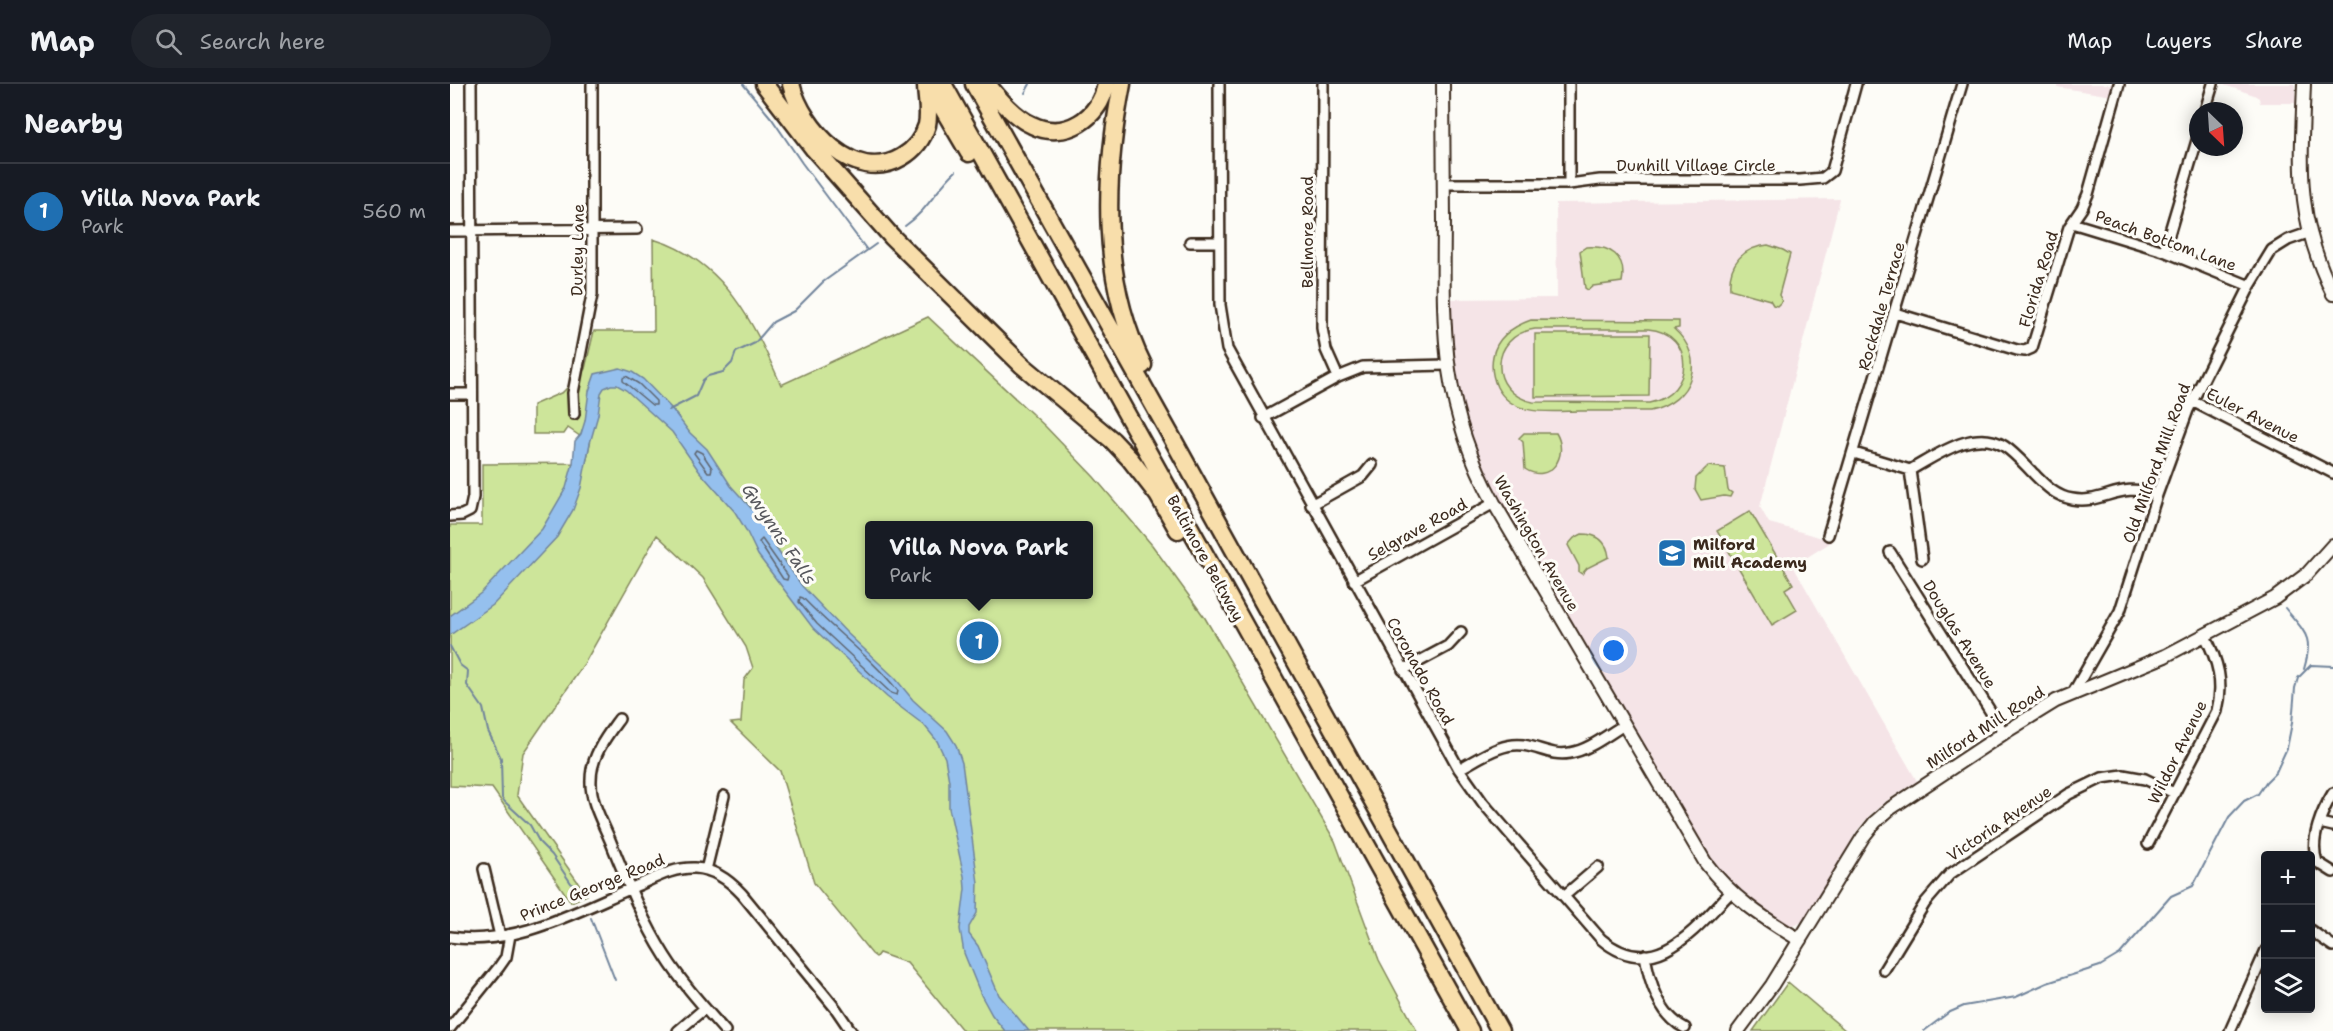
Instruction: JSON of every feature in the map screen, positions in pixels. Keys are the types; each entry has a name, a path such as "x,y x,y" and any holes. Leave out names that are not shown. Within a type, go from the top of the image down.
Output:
{"highway":[{"path":"764,84 814,149 892,237 1022,365 1130,459 1158,495 1302,730"},
{"path":"791,84 797,102 834,149 850,160 878,165 903,157 923,136 927,127 929,109 927,84"},
{"path":"927,84 974,161 1004,191"},
{"name":"Baltimore Beltway","path":"943,84 1470,1031"},
{"name":"Baltimore Beltway","path":"974,84 1500,1031"},
{"path":"987,84 1022,119 1037,128 1053,130 1075,126 1089,117 1100,103 1106,84"},
{"path":"1122,84 1108,197 1112,260 1128,331 1156,391 1171,436"}],"main road":[{"name":"Washington Avenue","path":"1443,84 1443,312 1447,365 1454,404 1478,472 1705,862 1730,893 1748,908 1800,940"},
{"path":"2304,84 2301,182 2308,233 2322,272 2333,294"},
{"name":"Milford Mill Road","path":"1738,1031 1758,1006 1858,845 1875,822 1898,803 2056,701 2165,656 2288,590 2307,574 2333,545"}],"street":[{"path":"450,516 462,515 470,511 473,497 471,84"},
{"name":"Durley Lane","path":"573,414 573,393 592,295 592,84"},
{"name":"Coronado Road","path":"1220,84 1220,305 1225,341 1232,361 1263,418 1458,769 1483,803 1608,945 1624,952 1645,955 1664,951 1682,942 1730,893"},
{"name":"Bellmore Road","path":"1323,84 1322,328 1326,350 1338,377"},
{"path":"1569,84 1569,184"},
{"name":"Dunhill Village Circle","path":"1444,184 1569,184 1600,180 1823,178 1834,167 1857,84"},
{"name":"Rockdale Terrace","path":"1828,535 1962,84"},
{"name":"Florida Road","path":"1895,313 2017,350 2029,349 2034,345 2072,223 2088,194 2119,84"},
{"path":"2208,102 2213,84"},
{"path":"2164,252 2192,156"},
{"name":"Peach Bottom Lane","path":"2072,223 2164,252 2250,286"},
{"path":"450,231 637,230"},
{"name":"Old Milford Mill Road","path":"2073,693 2120,612 2157,495 2192,401 2250,286 2272,250 2288,240 2308,233"},
{"path":"1190,242 1219,242"},
{"path":"1263,418 1338,377 1364,368 1447,365"},
{"path":"450,394 472,394"},
{"name":"Euler Avenue","path":"2192,401 2333,473"},
{"path":"1854,453 1911,470 1963,443 1986,441 2003,445 2046,486 2060,496 2085,500 2118,491 2138,489 2157,495"},
{"path":"1311,505 1364,476 1372,465"},
{"path":"1911,470 1922,559"},
{"name":"Selgrave Road","path":"1354,581 1494,503"},
{"name":"Douglas Avenue","path":"1890,552 2004,733"},
{"path":"1403,670 1448,646 1461,632"},
{"name":"Wildor Avenue","path":"2148,844 2212,721 2219,700 2219,670 2205,636"},
{"path":"619,719 602,742 590,778 598,812 630,888 665,957 724,1031"},
{"path":"1458,769 1504,746 1521,745 1555,754 1570,753 1585,748 1624,725"},
{"name":"Victoria Avenue","path":"1884,970 1925,903 1950,874 2069,794 2103,778 2123,776 2145,779 2174,793"},
{"path":"2333,793 2320,823 2314,846 2315,857 2320,865 2333,872"},
{"path":"706,870 723,796"},
{"path":"2320,823 2333,826"},
{"path":"1564,896 1598,867"},
{"name":"Prince George Road","path":"450,937 477,939 510,934 563,917 676,870 692,868 706,870 733,884 836,1009 851,1031"},
{"path":"484,869 500,936"},
{"path":"2315,933 2333,946"},
{"path":"450,1028 506,957 510,934"},
{"path":"1645,955 1650,978 1657,995 1675,1022 1685,1028"},
{"path":"2230,1031 2261,959"},
{"path":"678,1031 705,1008"}],"shaded area":[{"path":"2058,84 2115,84 2112,96 2057,87"},
{"path":"2221,84 2295,84 2295,103 2260,103 2259,98 2254,95"},
{"name":"Milford Mill Academy","path":"1840,199 1760,507 1769,523 1833,541 1793,566 1917,781 1886,801 1869,816 1856,832 1827,886 1803,921 1789,926 1752,903 1735,888 1710,858 1499,499 1479,460 1461,403 1453,365 1449,299 1557,298 1556,203"}],"green space":[{"path":"653,239 678,249 699,262 718,278 734,297 760,339 781,385 928,317 1045,426 1094,477 1152,545 1205,618 1335,841 1379,960 1417,1031 963,1031 907,963 879,953 876,957 872,954 814,883 780,771 731,723 741,722 744,680 753,668 746,647 703,578 657,535 584,664 523,753 517,795 587,895 571,902 492,788 450,786 450,525 482,525 482,464 586,463 590,443 568,428 564,434 533,434 533,405 563,392 585,369 594,331 654,331"},
{"path":"1768,245 1790,254 1779,295 1782,301 1777,306 1773,305 1770,300 1730,289 1732,272 1739,258 1751,249"},
{"path":"1586,247 1602,248 1615,254 1622,265 1622,282 1593,286 1588,290 1585,288 1580,251"},
{"path":"1531,320 1679,321 1679,328 1674,329 1690,353 1692,366 1690,378 1685,389 1676,399 1650,411 1546,412 1523,408 1504,397 1493,376 1492,364 1495,349 1502,337","holes":["1535,329 1648,329 1664,333 1675,341 1682,352 1684,364 1682,377 1675,388 1664,397 1649,403 1533,402 1518,397 1508,388 1502,377 1500,365 1502,353 1509,342 1520,334"]},
{"path":"1535,334 1650,334 1649,396 1535,397"},
{"path":"1524,433 1556,433 1560,442 1559,459 1549,471 1534,473 1525,469 1523,442 1519,438"},
{"path":"1708,466 1725,468 1728,490 1732,493 1730,497 1701,500 1695,489 1696,478"},
{"path":"1750,511 1793,584 1785,589 1797,610 1772,625 1717,531"},
{"path":"1582,534 1593,535 1601,540 1609,557 1587,568 1582,574 1579,572 1579,566 1568,545"},
{"path":"1788,982 1846,1031 1753,1031"}],"water":[{"name":"Gwynns Falls","path":"620,368 643,379 672,409 690,433 707,449 731,486 760,518 776,548 802,586 895,678 913,700 947,731 956,745 962,763 978,883 977,913 969,927 969,934 978,946 999,995 1029,1031 1005,1031 992,1015 981,995 964,953 960,929 965,889 964,876 949,808 949,781 945,758 937,741 924,725 887,697 813,628 758,555 735,512 699,471 672,432 626,390 617,385 611,385 604,388 601,393 581,488 573,510 557,537 493,605 450,635 450,616 481,593 542,529 566,488 573,463 575,441 581,434 585,421 589,391 595,374"}],"waterway":[{"path":"743,84 772,119 867,250"},
{"path":"1025,93 1030,84"},
{"path":"905,226 920,213 956,171"},
{"path":"669,410 696,396 703,380 708,376 723,372 732,363 736,352 755,343 773,322 794,311 823,282 876,244"},
{"path":"2285,608 2298,623 2308,642 2304,669"},
{"path":"450,646 460,665 468,671 467,685 483,708 488,731 501,758 502,798 530,825 540,843 552,855 579,895"},
{"path":"1924,1031 1948,1013 1964,1006 2016,997 2047,983 2100,966 2120,954 2171,896 2193,886 2229,817 2244,801 2258,794 2276,772 2287,748 2298,678 2311,665 2333,666"},
{"path":"591,918 615,980"}],"place":[{"name":"Milford Mill Academy","path":"1672,553"},
{"name":"Villa Nova Park","path":"979,641"}]}
